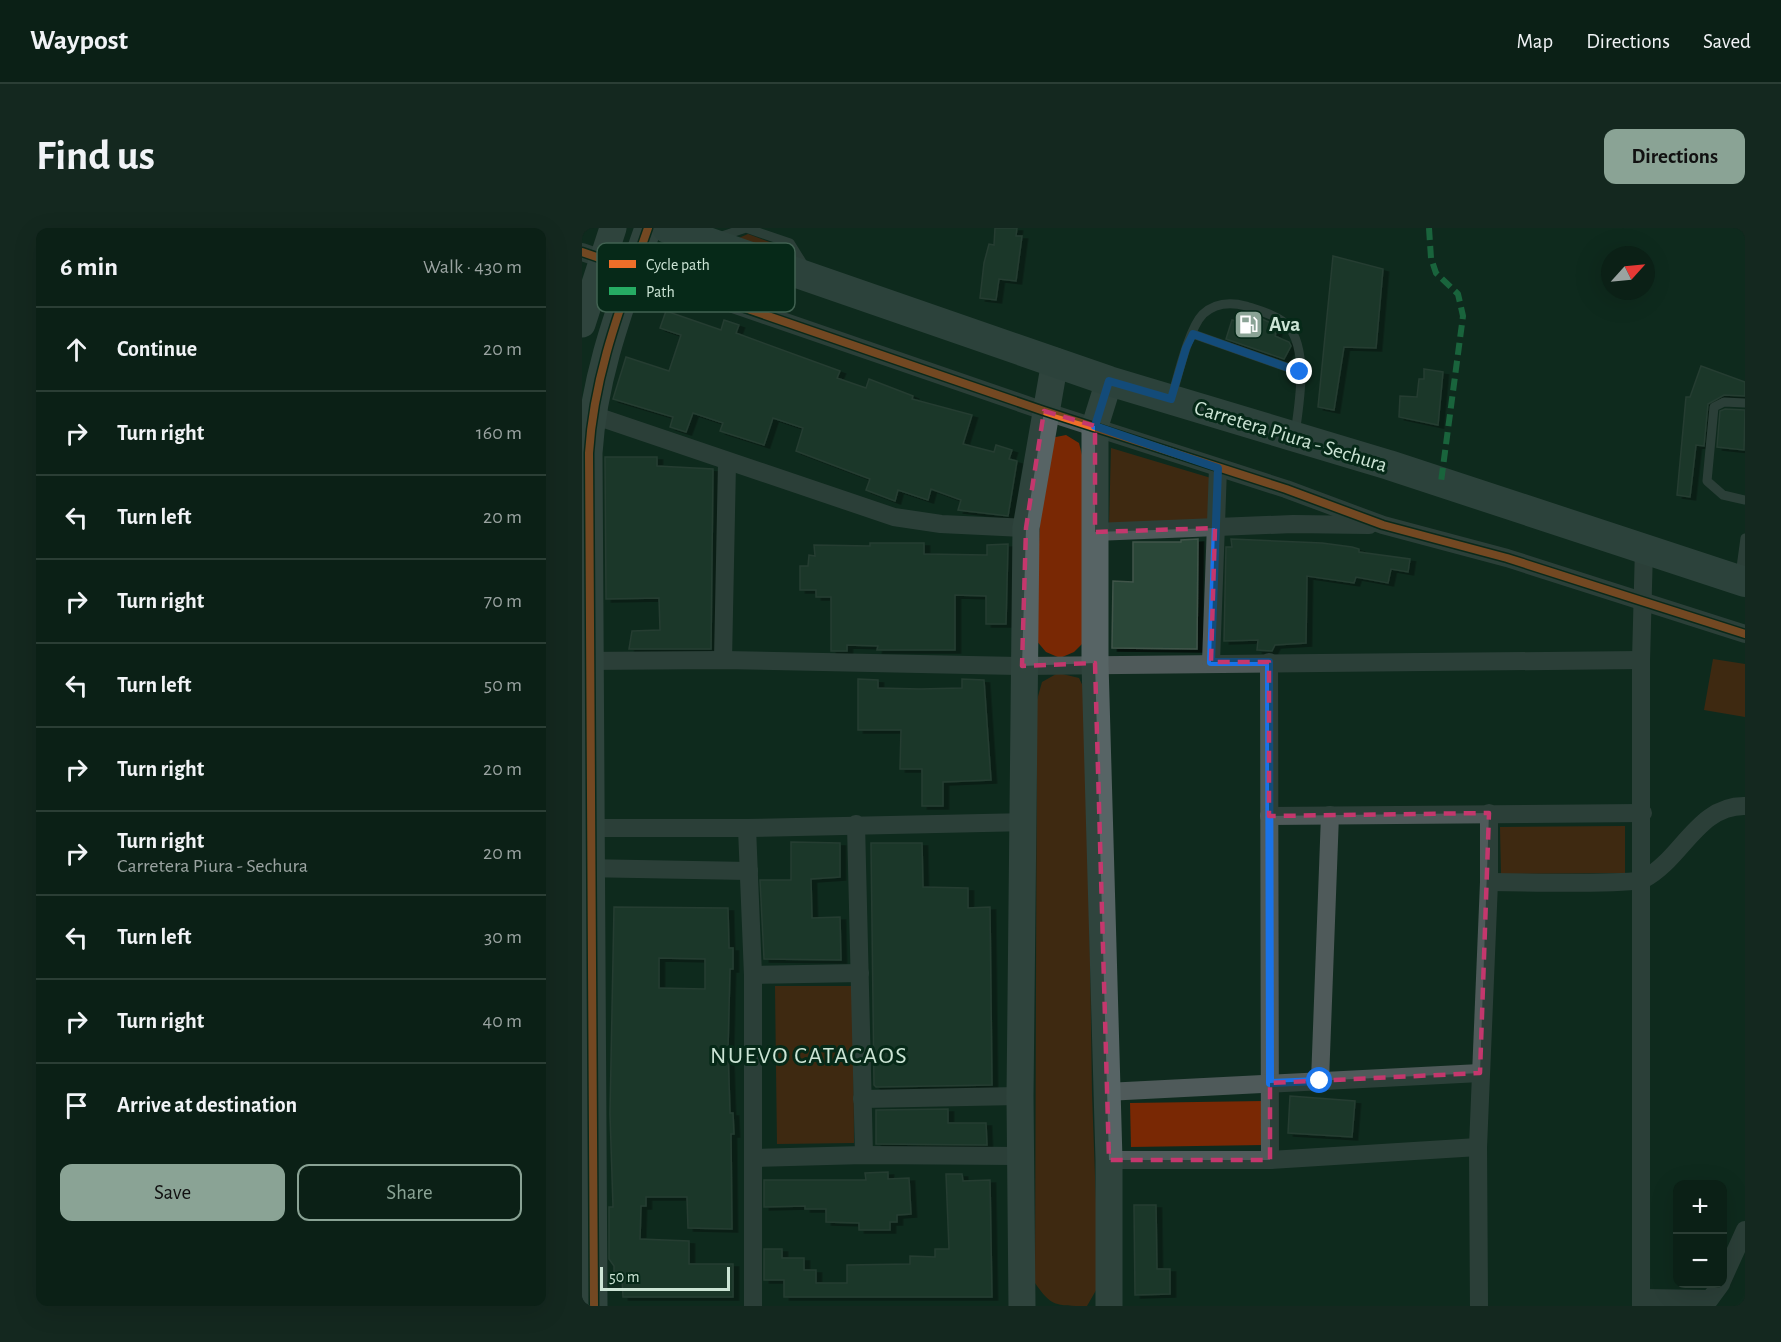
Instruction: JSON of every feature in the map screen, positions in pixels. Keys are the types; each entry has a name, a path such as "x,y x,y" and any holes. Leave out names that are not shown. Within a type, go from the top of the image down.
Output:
{"main road":[{"name":"Carretera Piura - Sechura","path":"667,228 711,243"},
{"name":"Carretera Piura - Sechura","path":"795,272 1109,381 1295,436 1742,581"}],"street":[{"path":"602,243 613,228"},
{"path":"643,243 648,228"},
{"path":"582,324 593,256"},
{"path":"594,1306 586,868 589,453 587,413 619,312"},
{"path":"757,312 1044,411 1286,489 1383,525 1507,558 1745,634"},
{"path":"1022,1306 1020,1096 1026,528 1054,361"},
{"path":"1108,1306 1109,1160 1095,663 1095,426 1109,381"},
{"path":"587,413 727,463 894,517 941,524 1026,528"},
{"path":"723,660 727,463"},
{"path":"1211,662 1218,468"},
{"path":"1095,532 1293,524 1383,525"},
{"path":"1644,549 1641,660 1643,813 1641,1302 1710,1299 1718,1288"},
{"path":"587,662 723,660 1023,666 1095,663 1641,660"},
{"path":"1269,662 1270,1160"},
{"path":"1489,882 1643,880 1667,862 1700,824 1721,809 1745,806"},
{"path":"1479,1306 1478,1147 1489,882 1489,813"},
{"path":"1269,816 1643,813"},
{"path":"1320,1081 1330,815"},
{"path":"586,828 747,828 1024,822"},
{"path":"856,824 864,1155"},
{"path":"747,828 753,975 753,1306"},
{"path":"586,868 748,872"},
{"path":"753,975 860,973"},
{"path":"1106,1092 1480,1073"},
{"path":"862,1099 1020,1096"},
{"path":"1109,1160 1270,1160 1478,1147"},
{"path":"753,1158 864,1155 1022,1156"},
{"path":"1727,1271 1745,1230"}],"lane":[{"path":"1171,399 1186,348 1203,315 1218,306 1232,302 1258,310 1287,325 1296,341 1302,386 1295,436"},
{"path":"1193,334 1300,372"},
{"path":"1745,403 1724,402 1714,407 1707,481 1723,495 1745,500"},
{"path":"1742,581 1745,538"}],"highlighted area":[{"path":"1044,411 1095,426 1095,532 1215,528 1211,662 1269,662 1269,816 1489,813 1480,1073 1270,1083 1270,1160 1109,1160 1095,663 1022,666 1026,528"}],"shaded area":[{"path":"748,234 772,243 727,243"},
{"path":"1066,435 1079,443 1082,455 1083,643 1074,652 1060,658 1046,652 1035,639 1043,449 1051,438"},
{"path":"1111,448 1211,478 1209,523 1109,526"},
{"path":"1713,659 1745,664 1745,717 1704,710"},
{"path":"1058,673 1079,678 1086,693 1092,1094 1099,1285 1087,1306 1055,1303 1045,1296 1035,1283 1037,700 1042,682"},
{"path":"1625,826 1625,873 1501,874 1500,827"},
{"path":"775,986 853,986 854,1143 777,1144"},
{"path":"1263,1101 1264,1145 1131,1147 1130,1103"}],"building":[{"path":"995,228 1017,228 1016,236 1022,236 1016,281 999,279 996,300 980,298 984,263 989,244 994,245"},
{"path":"1333,256 1383,269 1376,348 1344,347 1334,410 1318,407"},
{"path":"666,312 721,330 724,320 739,325 736,333 840,371 837,378 866,388 869,379 913,396 912,399 972,415 963,444 994,452 996,445 1012,450 1009,459 1017,461 1008,516 958,510 961,500 931,489 928,500 898,490 895,501 866,490 870,479 796,451 803,428 773,418 764,445 720,431 723,423 693,413 686,432 670,427 673,417 613,399 626,357 669,371 681,335 660,328"},
{"path":"1253,315 1278,326 1275,336 1289,342 1291,346 1284,359 1226,339 1232,320 1250,325"},
{"path":"1701,366 1745,382 1745,396 1724,395 1708,404 1704,446 1696,445 1690,497 1677,495 1686,397 1690,397"},
{"path":"1424,369 1443,372 1438,425 1399,417 1400,396 1417,397 1419,379 1424,379"},
{"path":"1745,410 1744,450 1717,447 1720,411"},
{"path":"605,457 657,457 657,466 713,469 711,649 629,649 632,631 660,630 659,598 606,599"},
{"path":"1198,539 1197,649 1112,648 1113,581 1133,582 1133,542 1181,542 1181,540"},
{"path":"1231,539 1322,543 1352,547 1359,549 1359,552 1410,559 1408,572 1391,569 1388,583 1356,577 1354,583 1307,576 1306,643 1275,645 1272,651 1257,650 1258,640 1224,641 1226,547 1232,547"},
{"path":"870,543 924,543 924,554 987,555 987,545 1008,544 1006,624 986,624 986,596 955,595 955,650 877,650 878,646 847,645 847,651 831,651 831,597 816,597 816,590 800,590 800,566 808,566 809,555 815,556 814,545 870,546"},
{"path":"858,679 878,680 878,688 920,689 962,688 962,679 984,680 991,780 943,782 943,806 922,806 922,769 900,769 901,730 858,730"},
{"path":"791,842 840,843 840,877 811,879 812,918 840,917 841,960 764,959 760,880 791,880"},
{"path":"871,843 922,843 923,887 968,888 968,908 990,907 992,1085 876,1087 874,1085"},
{"path":"614,907 728,908 729,948 733,948 733,969 730,969 728,1049 730,1113 733,1113 734,1134 731,1134 732,1229 688,1228 687,1197 646,1197 646,1206 641,1206 640,1239 689,1241 689,1264 733,1264 733,1297 623,1297 622,1279 614,1278 614,1266 609,1259 609,1207 613,1207 610,1114","holes":["659,958 705,959 705,989 659,988"]},
{"path":"1290,1096 1355,1101 1352,1137 1288,1133"},
{"path":"948,1109 948,1123 986,1123 987,1145 876,1144 876,1110"},
{"path":"888,1172 888,1179 909,1178 911,1214 897,1215 897,1222 890,1222 890,1230 859,1230 859,1223 826,1222 826,1209 805,1209 805,1206 764,1207 764,1180 866,1180 865,1173"},
{"path":"946,1174 962,1174 963,1181 990,1180 992,1297 784,1297 784,1280 764,1280 764,1249 782,1249 782,1258 804,1258 804,1270 816,1270 816,1283 847,1283 847,1265 910,1264 910,1256 935,1257 935,1249 949,1249"},
{"path":"1134,1205 1156,1205 1157,1269 1170,1269 1170,1294 1135,1295"}],"marked path":[{"path":"1429,228 1431,258 1436,273 1458,294 1463,316 1441,482"}],"cycle path":[{"path":"643,243 648,228"},
{"path":"582,252 597,257"},
{"path":"594,1306 589,453 592,423 603,366 619,312"},
{"path":"756,312 1044,411 1286,489 1383,525 1507,558 1745,634"}],"place":[{"name":"Ava","path":"1248,324"}],"district":[{"name":"NUEVO CATACAOS","path":"809,1055"}],"route":[{"path":"1300,372 1193,334 1186,348 1171,399 1109,381 1095,426 1218,468 1211,662 1269,662 1270,1083 1320,1081"}]}
